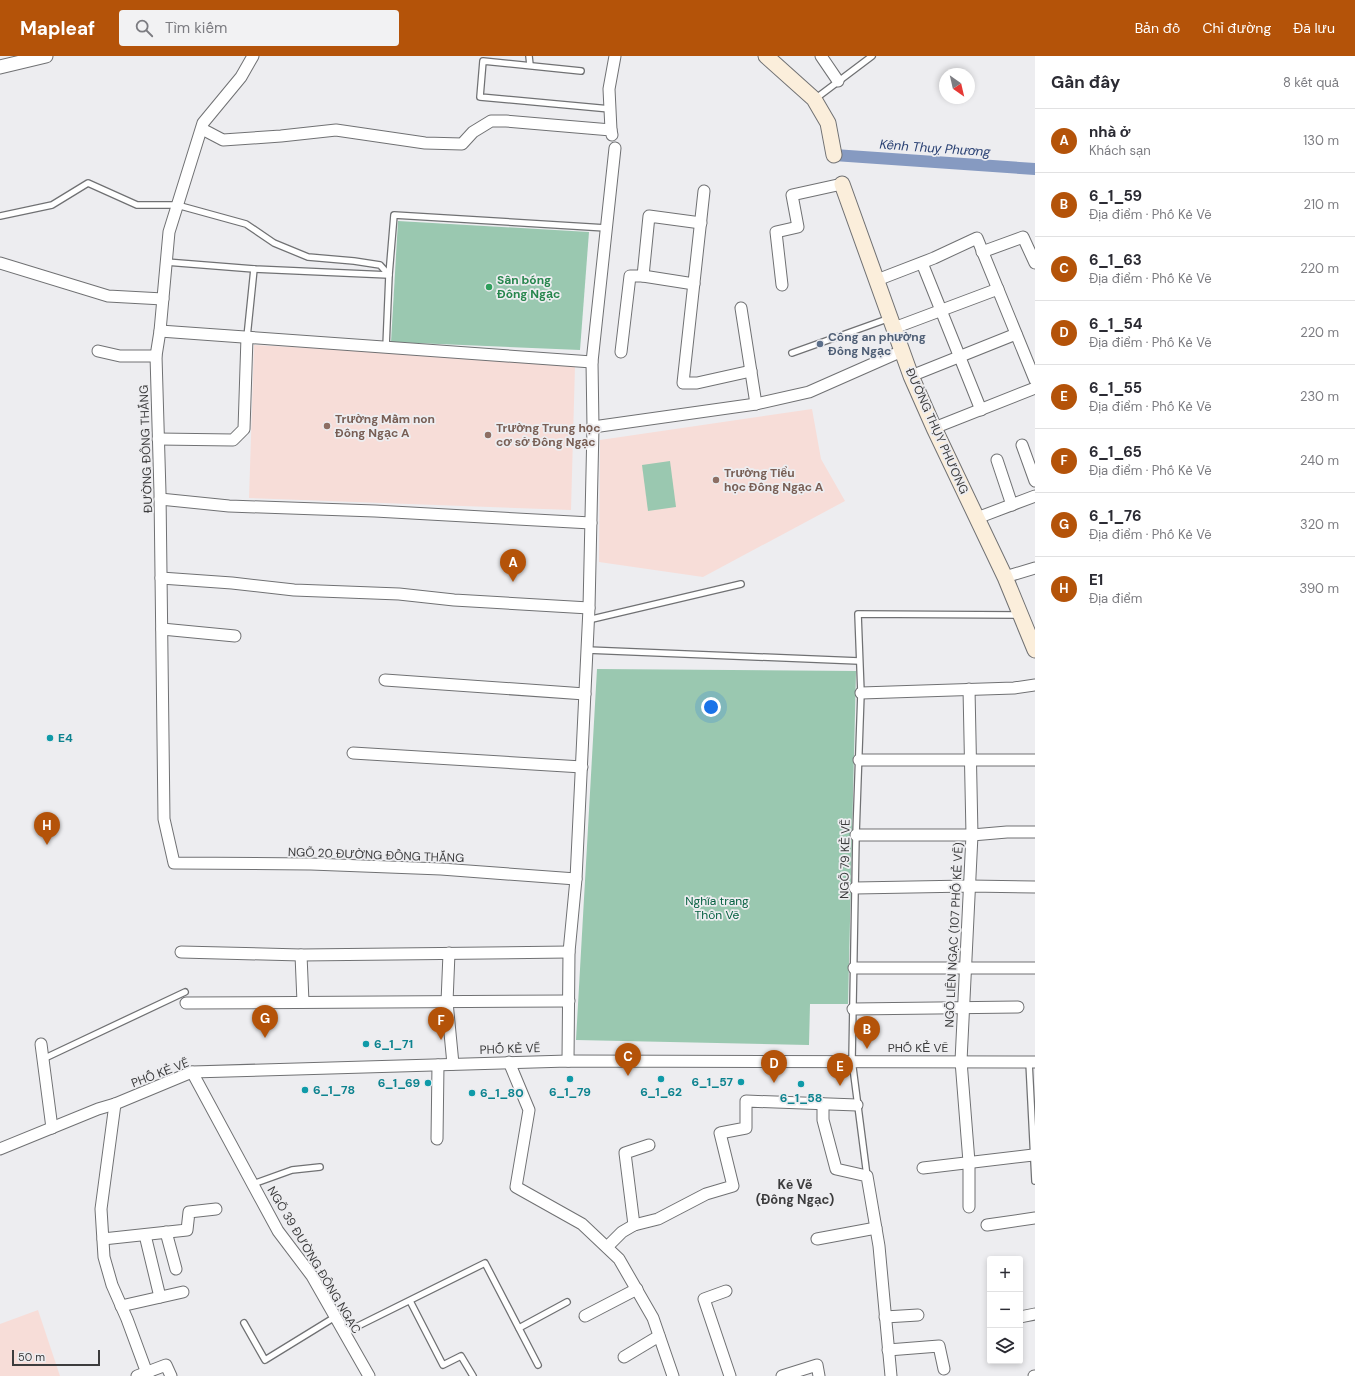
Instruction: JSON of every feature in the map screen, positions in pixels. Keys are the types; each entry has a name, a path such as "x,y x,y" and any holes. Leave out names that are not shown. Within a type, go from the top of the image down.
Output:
{"main road":[{"path":"766,56 814,99 828,123 834,155"},
{"name":"ĐƯỜNG THỤY PHƯƠNG","path":"842,184 911,376 1004,577 1035,650"}],"street":[{"path":"0,67 46,56"},
{"name":"ĐƯỜNG ĐÔNG THẮNG","path":"174,863 164,819 160,499 156,356 160,331 169,232 177,205 204,123 241,77 253,56"},
{"path":"202,129 223,140 336,130 425,143 462,144 473,132 491,121 505,121 611,132 609,89 615,56"},
{"path":"821,56 838,81"},
{"path":"568,1061 569,952 576,879 589,608 593,427 592,362 615,148"},
{"path":"782,284 776,232 798,227 792,195 842,184"},
{"path":"704,190 683,383 697,383 751,371"},
{"path":"643,276 649,216 701,224"},
{"path":"982,252 1024,237 1032,248 1035,263"},
{"path":"877,280 977,238 1035,380"},
{"path":"922,262 961,356 981,410"},
{"path":"0,263 108,296 163,299"},
{"path":"621,352 630,276 643,276 694,284"},
{"path":"892,323 941,310 998,289"},
{"path":"741,308 756,404"},
{"path":"160,331 592,362"},
{"path":"911,376 1016,334"},
{"path":"158,438 233,440 244,429 247,338"},
{"path":"98,351 120,356 156,356"},
{"path":"593,427 756,404 809,392 902,351"},
{"path":"934,428 1035,388"},
{"path":"1022,445 1035,481"},
{"path":"997,460 1012,505"},
{"path":"977,518 1035,496"},
{"path":"160,499 229,506 375,511 591,523"},
{"path":"1004,577 1035,568"},
{"path":"161,578 232,583 294,590 399,594 454,600 589,608"},
{"path":"162,629 235,636"},
{"path":"385,680 585,694"},
{"path":"861,694 1014,688 1035,685"},
{"name":"NGÕ LIÊN NGẠC (107 PHỐ KẺ VẼ)","path":"969,689 972,835 961,1061 969,1162 969,1207"},
{"path":"354,753 582,767"},
{"path":"859,760 1035,760"},
{"path":"856,835 972,835 1007,832 1035,832"},
{"name":"NGÕ 20 ĐƯỜNG ĐỒNG THẮNG","path":"174,863 311,864 426,868 576,879"},
{"path":"855,888 969,886 1035,887"},
{"path":"181,952 301,955 569,952"},
{"path":"449,953 447,1002 453,1064"},
{"path":"301,955 303,1002"},
{"path":"854,968 1035,968"},
{"path":"185,997 303,1002 569,1001"},
{"path":"853,1009 1018,1007"},
{"path":"42,1044 52,1128"},
{"name":"PHỐ KẺ VẼ","path":"0,1148 98,1109 115,1104 192,1072 568,1061 852,1060 1032,1062"},
{"path":"509,1062 529,1110 516,1187 582,1224 619,1259 653,1318 673,1376"},
{"path":"437,1139 438,1065"},
{"name":"NGÕ 39 ĐƯỜNG ĐÔNG NGẠC","path":"192,1072 278,1231 312,1276 369,1376"},
{"path":"607,1247 622,1232 634,1225 658,1219 706,1194 733,1186 720,1133 746,1128 746,1102 858,1105"},
{"path":"115,1104 101,1209 104,1257 112,1285 121,1306 144,1375 166,1366 171,1376"},
{"path":"823,1104 823,1120 836,1169 867,1176 879,1246 891,1376"},
{"path":"634,1225 625,1153 649,1145"},
{"path":"923,1168 1033,1155"},
{"path":"103,1239 187,1230 189,1212 216,1209"},
{"path":"987,1224 1035,1218"},
{"path":"817,1240 876,1228"},
{"path":"166,1232 176,1269"},
{"path":"145,1235 160,1297"},
{"path":"585,1316 637,1289"},
{"path":"726,1291 704,1299 730,1376"},
{"path":"121,1306 183,1292"},
{"path":"1023,1316 1035,1314"},
{"path":"885,1317 918,1315"},
{"path":"624,1357 660,1336"},
{"path":"888,1350 939,1346 944,1370"},
{"path":"782,1376 817,1365 819,1376"}],"lane":[{"path":"529,56 530,65"},
{"path":"814,99 872,56"},
{"path":"581,71 483,61 480,97 610,109"},
{"path":"0,216 52,205 88,183 137,205 177,205 246,224 274,243 308,257 380,265 389,275"},
{"path":"386,347 389,275 394,215 606,228"},
{"path":"166,262 254,270 389,275"},
{"path":"247,338 254,270"},
{"path":"792,353 892,323"},
{"path":"588,620 741,584"},
{"name":"NGÕ 79 KẺ VẼ","path":"867,1176 852,1060 856,835 861,694 858,614 1020,616"},
{"path":"587,650 859,661"},
{"path":"43,1059 185,997"},
{"path":"1032,1062 1033,1155 1035,1181"},
{"path":"253,1184 292,1170 320,1167"},
{"path":"344,1333 485,1263 538,1365"},
{"path":"410,1301 443,1365 461,1356 473,1376"},
{"path":"519,1328 567,1302"},
{"path":"244,1324 265,1360 335,1317"}],"shaded area":[{"path":"254,345 387,352 575,366 571,510 249,498"},
{"name":"Trường Tiểu học Đông Ngạc A","path":"812,409 821,459 845,501 703,577 599,562 600,440"},
{"path":"38,1310 60,1376 0,1376 0,1324"}],"green space":[{"name":"Sân bóng Đông Ngạc","path":"398,221 589,232 580,350 391,342"},
{"path":"670,461 676,507 648,511 642,465"},
{"name":"Nghĩa trang Thôn Vẽ","path":"597,669 856,671 848,1004 810,1004 809,1045 576,1040"}],"waterway":[{"name":"Kênh Thuỵ Phương","path":"834,155 1035,169"}],"place":[{"name":"Sân bóng Đông Ngạc","path":"489,287"},
{"name":"Công an phường Đông Ngạc","path":"820,344"},
{"name":"Trường Mầm non Đông Ngạc A","path":"327,426"},
{"name":"Trường Trung học cơ sở Đông Ngạc","path":"488,435"},
{"name":"Trường Tiểu học Đông Ngạc A","path":"716,480"},
{"name":"nhà ở","path":"513,582"},
{"name":"E4","path":"50,738"},
{"name":"E1","path":"47,845"},
{"name":"6_1_76","path":"265,1038"},
{"name":"6_1_65","path":"441,1040"},
{"name":"6_1_71","path":"366,1044"},
{"name":"6_1_59","path":"867,1049"},
{"name":"6_1_63","path":"628,1076"},
{"name":"6_1_79","path":"570,1079"},
{"name":"6_1_62","path":"661,1079"},
{"name":"6_1_57","path":"741,1082"},
{"name":"6_1_69","path":"428,1083"},
{"name":"6_1_54","path":"774,1083"},
{"name":"6_1_58","path":"801,1084"},
{"name":"6_1_55","path":"840,1086"},
{"name":"6_1_78","path":"305,1090"},
{"name":"6_1_80","path":"472,1093"}],"district":[{"name":"Kẻ Vẽ (Đông Ngạc)","path":"795,1192"}]}
